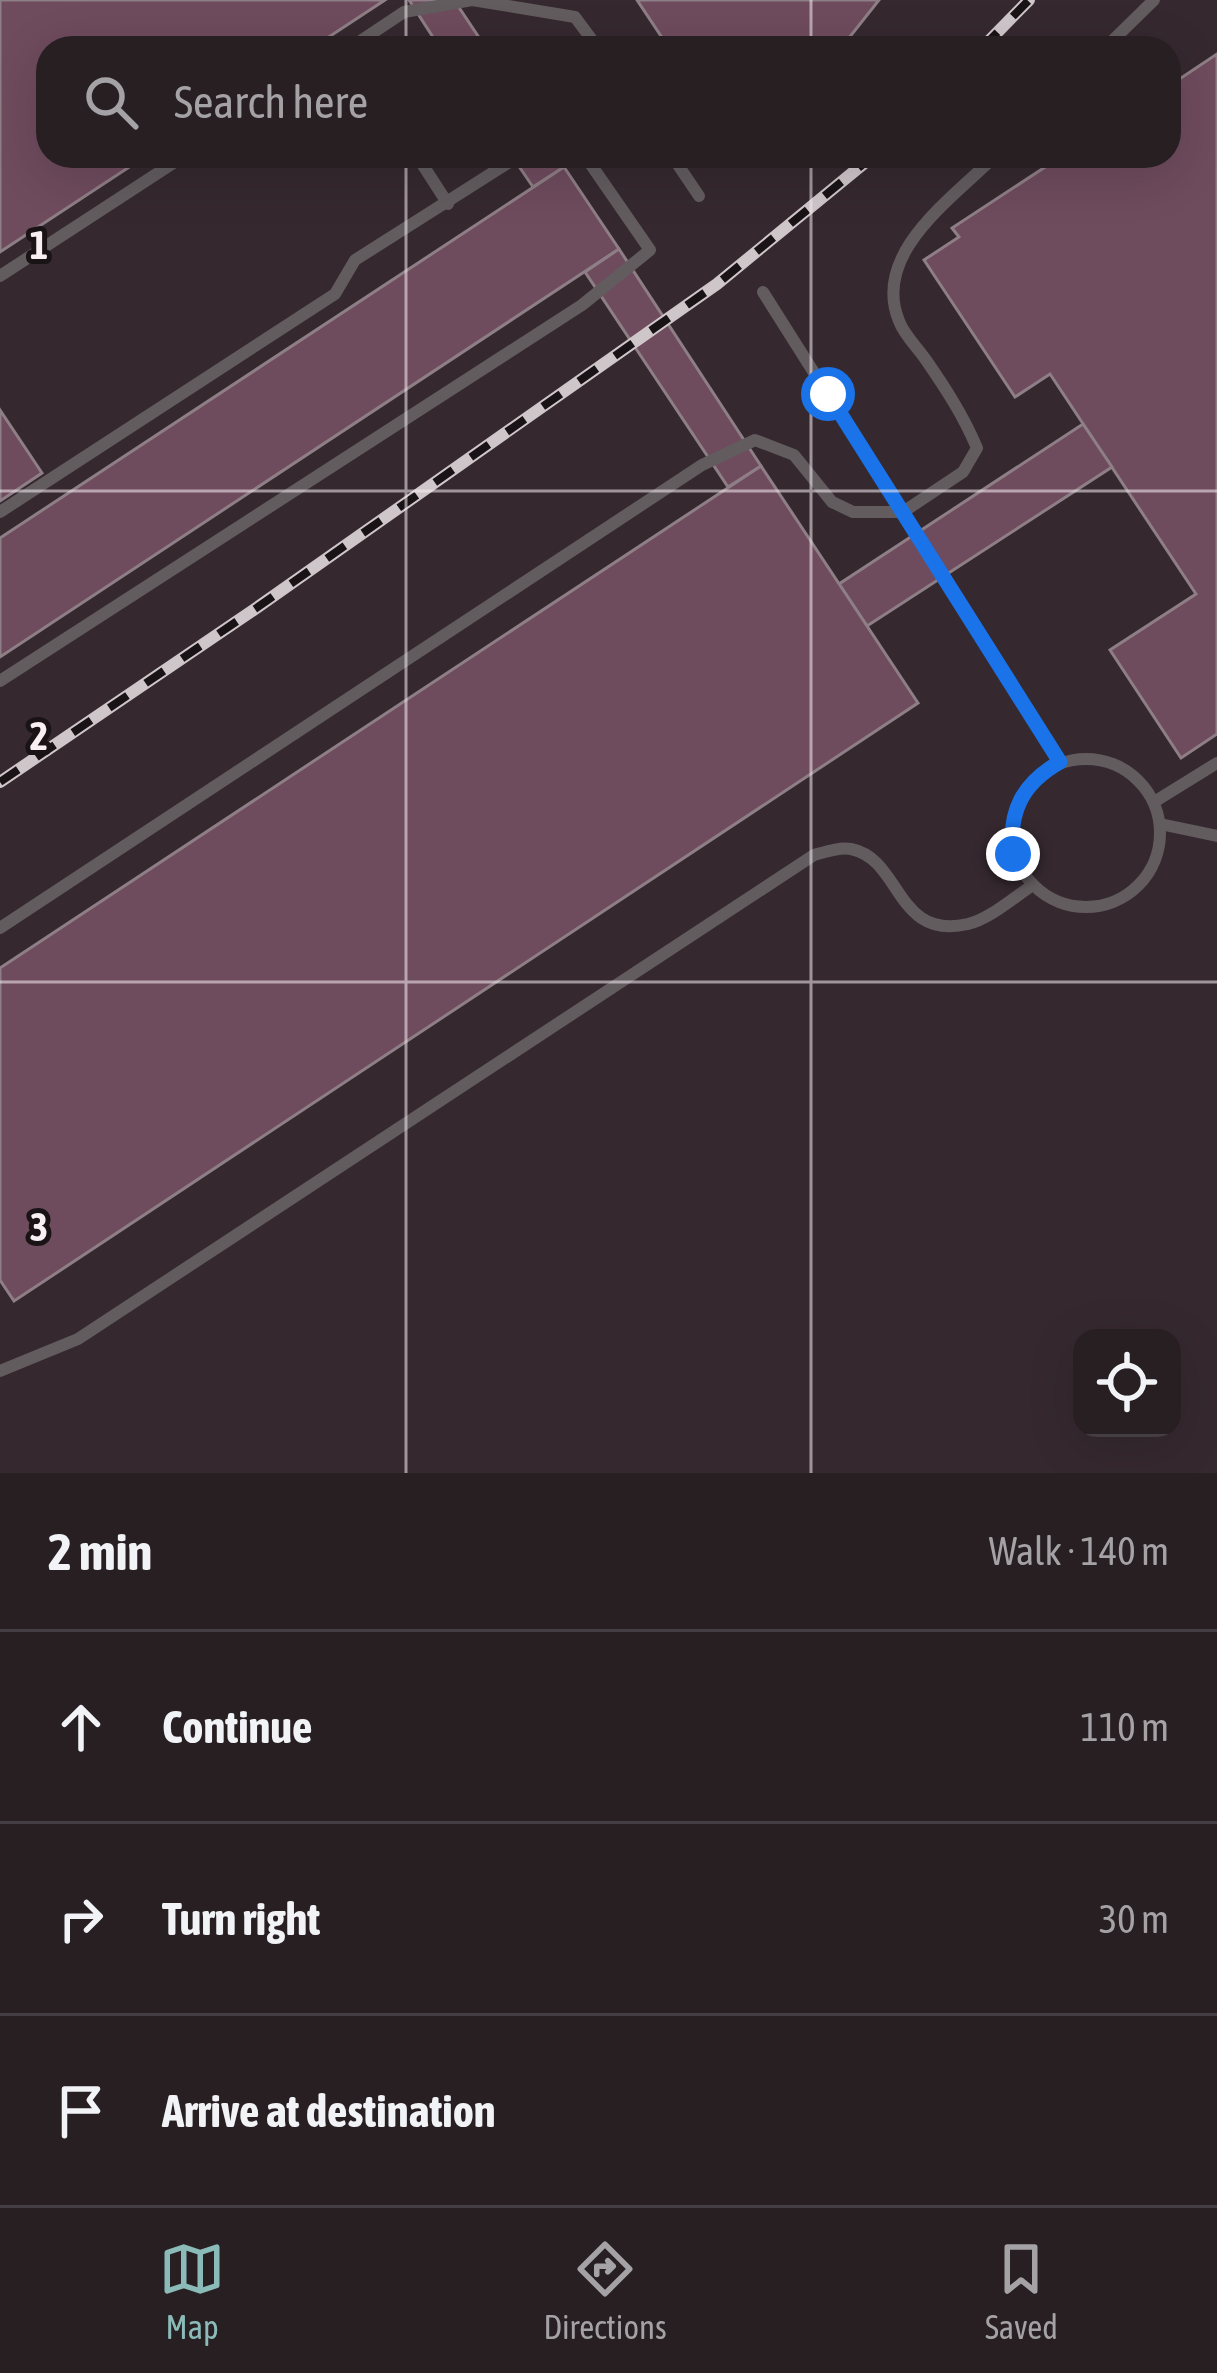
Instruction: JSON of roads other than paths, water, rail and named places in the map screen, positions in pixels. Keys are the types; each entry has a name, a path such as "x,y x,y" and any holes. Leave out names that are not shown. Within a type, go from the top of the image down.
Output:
{"lane":[{"path":"368,36 404,12 472,0 575,17"},
{"path":"562,0 589,36"},
{"path":"1117,36 1154,0"},
{"path":"0,276 166,168"},
{"path":"425,168 448,204"},
{"path":"0,512 334,294 355,260 501,168"},
{"path":"0,681 582,304 650,250 593,168"},
{"path":"680,168 699,196"},
{"path":"0,928 702,465 754,440 794,455 832,502 853,512 903,512 963,472 977,448 962,411 899,321 893,280 903,253 919,231 983,168"},
{"path":"763,292 1060,762"},
{"path":"1104,760 1125,769 1154,802 1160,846 1153,867 1122,899 1078,908 1057,902 1033,885 1013,854 1010,831 1025,789 1060,762 1104,760"},
{"path":"1154,802 1217,763"},
{"path":"1160,824 1217,836"},
{"path":"0,1371 78,1339 814,855 847,848 870,856 910,912 935,926 971,924 1033,885"}],"railway":[{"path":"994,36 1029,0"},
{"path":"0,782 717,284 858,168"}]}
